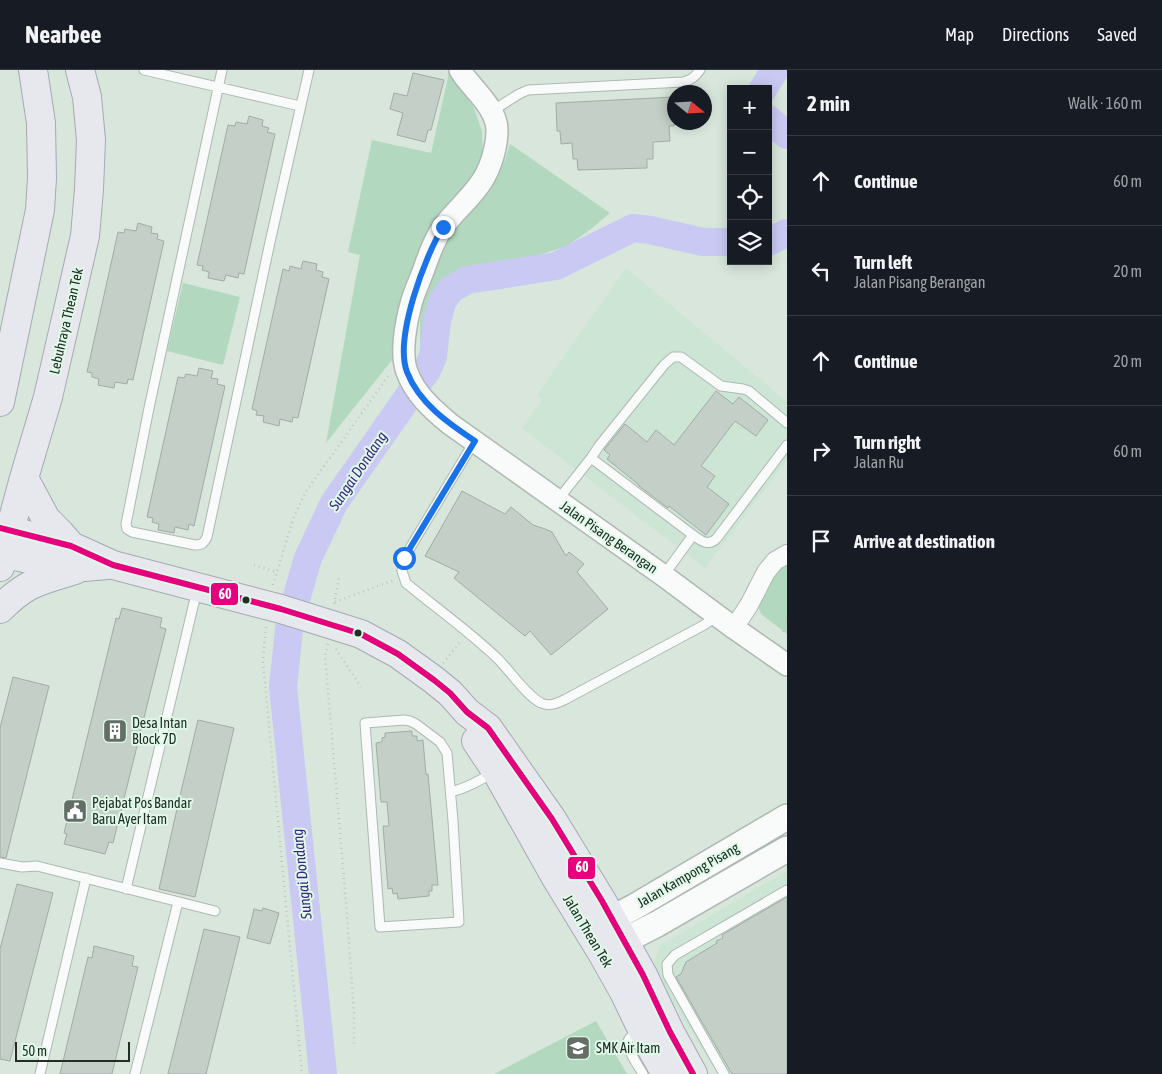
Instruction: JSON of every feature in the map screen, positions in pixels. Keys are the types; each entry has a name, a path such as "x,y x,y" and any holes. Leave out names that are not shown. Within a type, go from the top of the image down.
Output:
{"main road":[{"path":"0,402 40,210 42,178 41,123 33,70"},
{"name":"Lebuhraya Thean Tek","path":"3,547 48,397 85,236 91,140 87,97 80,70"},
{"path":"0,609 27,587 45,579 77,556 60,533 46,519 24,478"},
{"name":"Jalan Thean Tek","path":"3,547 77,556 273,608 329,616 398,654 450,693 466,712 488,728 541,802 586,873 624,992 637,1042 649,1044 666,1074"},
{"name":"Jalan Thean Tek","path":"466,712 470,731 496,771 556,878 606,936 643,975 670,1032 693,1074"},
{"name":"Jalan Kampong Pisang","path":"606,936 787,817"},
{"name":"Jalan Kampong Pisang","path":"606,936 657,924 787,849"}],"street":[{"path":"460,70 492,111"},
{"name":"Jalan Pisang Berangan","path":"492,111 497,130 496,147 489,165 483,179 443,227 434,242 410,305 404,363 411,381 432,409 450,424 787,665"},
{"path":"726,622 749,605 766,572 775,561 787,554"}],"lane":[{"path":"144,70 300,106"},
{"path":"222,70 153,389 126,524 127,529 132,532 195,545 205,542 207,537 308,70"},
{"path":"492,111 528,90 684,82 690,81 700,70"},
{"path":"557,501 664,365 673,357 685,358 721,386 749,391 787,423"},
{"path":"475,441 404,558 402,571 406,583 497,659 532,697 542,704 554,705 704,625 726,622"},
{"path":"591,458 706,543 714,541 787,445"},
{"path":"664,576 693,535"},
{"path":"126,889 197,587"},
{"path":"410,721 440,742 447,752 451,792 459,922 380,927 365,723 410,721"},
{"path":"451,792 485,778 496,771"},
{"path":"0,863 22,867 37,866 215,912"},
{"path":"40,1074 86,878"},
{"path":"724,1074 668,976 667,964 675,956 787,890"},
{"path":"135,1074 178,902"},
{"path":"637,1042 643,1074"}],"path":[{"path":"302,1074 263,662 273,608 276,572 292,520 305,493 390,373"},
{"path":"254,565 276,572"},
{"path":"329,616 404,576"},
{"path":"339,578 329,616 325,655 346,903 354,1013 354,1046"},
{"path":"782,632 787,616"},
{"path":"445,660 457,646"},
{"path":"336,650 361,687"}],"shaded area":[{"path":"449,73 474,108 482,131 483,161 476,176 432,223 407,294 392,360 326,443 360,255 348,252 372,140 431,153"},
{"path":"510,144 610,213 567,246 536,256 500,261 450,278 440,287 433,317 430,355 420,344 420,321 422,307 438,259 453,231 498,177"},
{"path":"626,268 787,402 787,460 705,568 522,428 542,400 537,395"},
{"path":"183,283 240,297 223,365 167,351"},
{"path":"787,565 787,634 761,614 757,605 776,572"},
{"path":"787,871 787,1074 718,1074 653,971 659,946"},
{"name":"SMK Air Itam","path":"596,1021 627,1074 494,1074"}],"building":[{"path":"413,73 444,80 431,130 428,130 425,142 397,135 403,113 390,109 394,93 407,96"},
{"path":"667,97 667,130 669,130 670,141 653,142 653,159 647,159 647,168 578,170 577,159 573,159 572,143 561,144 560,131 557,131 556,103"},
{"path":"249,116 263,120 262,126 269,128 267,132 275,134 244,274 239,273 238,278 226,275 224,281 208,278 209,272 202,270 203,266 197,265 228,125 235,126 236,122 247,124"},
{"path":"138,223 152,227 151,233 158,234 157,239 164,241 133,380 128,379 127,384 115,382 114,388 98,385 99,379 92,377 92,373 87,372 118,232 124,233 125,229 136,231"},
{"path":"303,261 317,264 316,270 323,272 322,277 329,279 298,418 293,417 292,422 280,419 279,426 263,422 264,416 256,415 257,411 252,409 283,269 289,271 290,266 301,269"},
{"path":"199,368 213,371 211,378 218,379 217,384 225,386 194,526 189,524 188,530 175,527 174,533 158,530 159,524 152,522 153,518 147,517 178,377 184,378 186,374 197,376"},
{"path":"716,391 733,404 739,397 768,420 756,436 735,421 701,466 715,476 707,487 729,504 706,535 669,506 668,508 639,486 607,459 610,455 604,450 625,424 647,442 656,430 674,445"},
{"path":"462,491 505,514 511,507 533,525 552,532 566,556 569,552 584,564 577,572 608,609 551,655 530,631 525,636 454,578 459,572 425,556"},
{"name":"Desa Intan Block 7D","path":"122,608 162,618 160,627 166,629 113,843 109,842 105,854 64,844 67,834 64,833 116,618 119,619"},
{"path":"13,677 49,686 6,858 0,857 0,728"},
{"path":"198,720 234,728 195,897 159,889"},
{"path":"412,731 412,736 417,736 417,741 423,740 438,885 432,885 432,891 429,891 429,896 398,899 397,893 393,894 392,888 388,889 383,826 389,826 387,802 381,802 376,743 382,742 385,733"},
{"path":"17,884 53,893 10,1061 0,1059 0,949"},
{"path":"787,897 787,1074 732,1074 676,977 681,974 686,962 717,943 716,941 723,938 722,935"},
{"path":"263,908 279,913 270,944 247,938 254,909 262,911"},
{"path":"204,929 240,937 206,1074 168,1074"},
{"path":"94,946 134,956 132,966 138,967 112,1074 60,1074 88,957 92,958"}],"waterway":[{"name":"Sungai Dondang","path":"766,85 775,70"},
{"name":"Sungai Dondang","path":"772,122 787,135"},
{"name":"Sungai Dondang","path":"323,1074 283,687 290,620 308,558 334,503 427,370 433,356 437,321 442,302 450,290 467,280 556,266 633,228 703,242 727,242"},
{"name":"Sungai Dondang","path":"772,240 787,233"}],"transit line":[{"name":"60","path":"0,528 71,546 113,565 281,609 361,634 398,654 434,680 450,693 467,712 488,728 552,819 602,901 643,975 670,1032 693,1074"}],"place":[{"name":"Desa Intan Block 7D","path":"115,731"},
{"name":"Pejabat Pos Bandar Baru Ayer Itam","path":"75,811"},
{"name":"SMK Air Itam","path":"578,1048"}],"route":[{"path":"404,558 475,441 432,409 411,381 404,363 410,305 434,242 443,227"}]}
